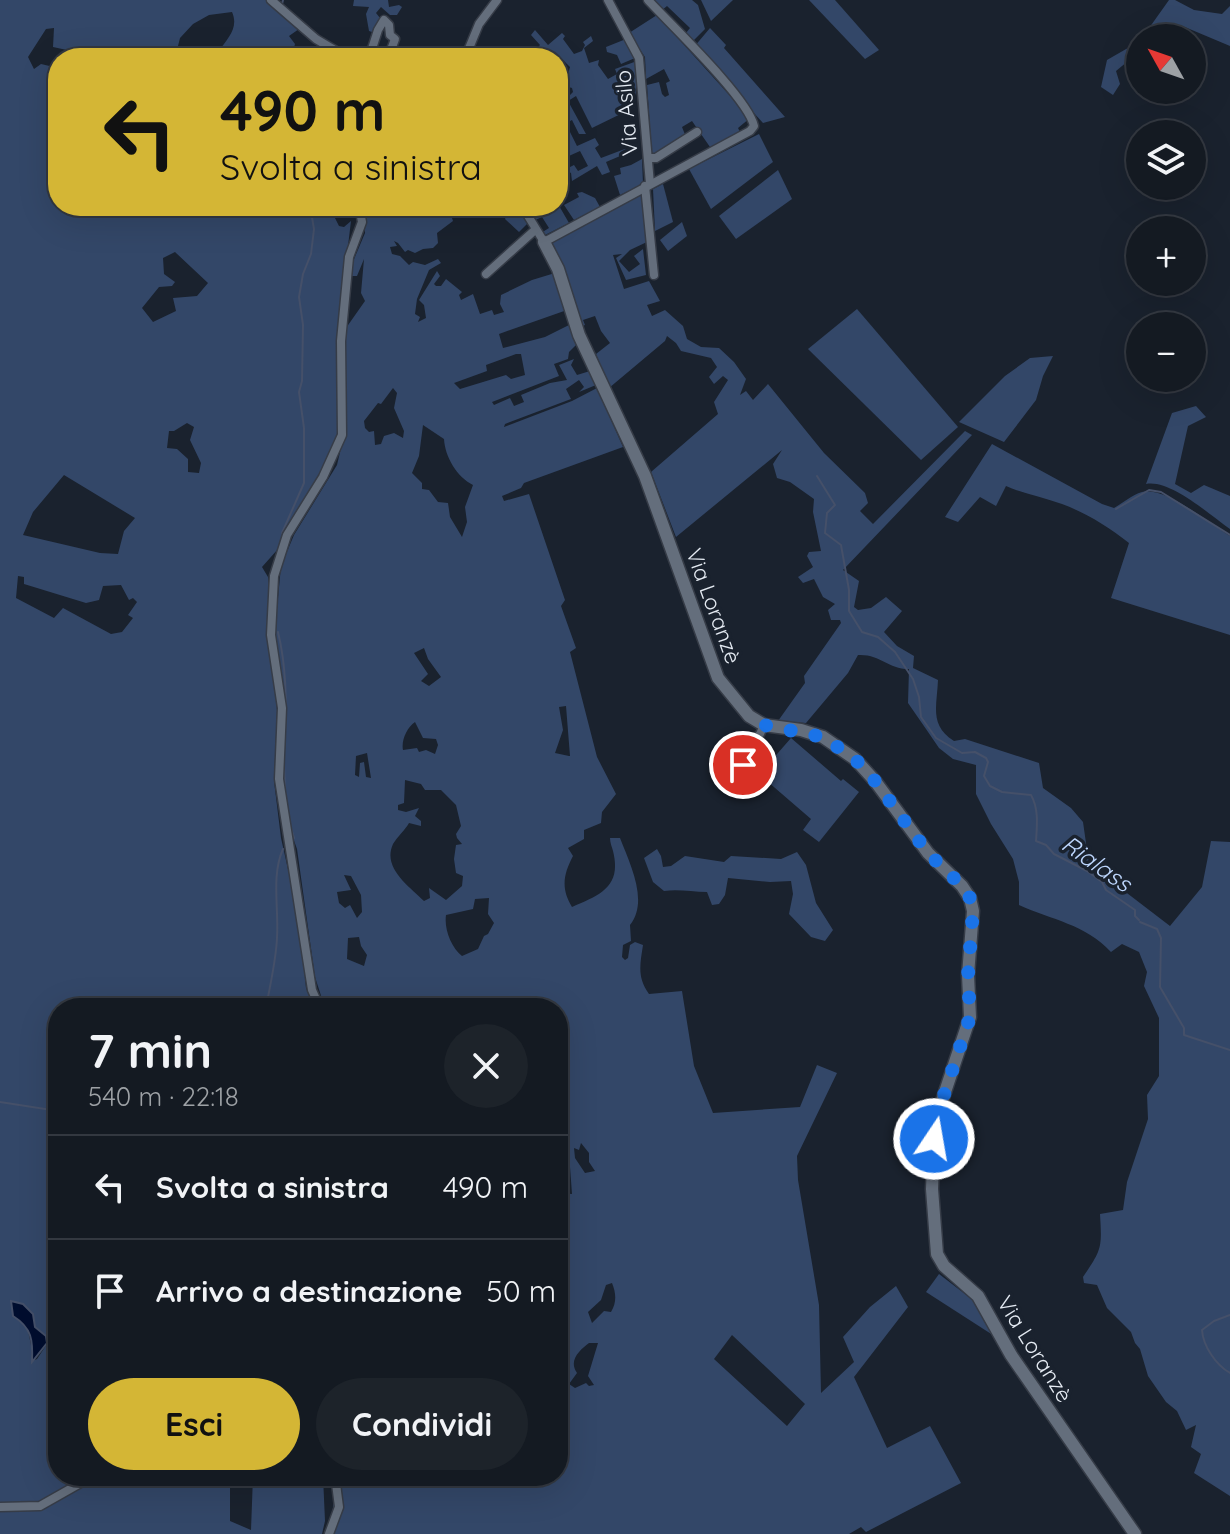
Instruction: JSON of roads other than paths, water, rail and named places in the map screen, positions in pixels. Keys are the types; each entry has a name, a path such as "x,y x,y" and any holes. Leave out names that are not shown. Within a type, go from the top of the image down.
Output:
{"street":[{"path":"271,0 316,39 331,48"},
{"path":"469,48 479,24 497,0"},
{"name":"Via Asilo","path":"608,0 639,58 654,275"},
{"path":"527,216 544,242 750,131 754,126 752,116 732,91 648,0"},
{"path":"372,48 384,20 395,39 392,48"},
{"path":"648,158 656,158 697,132"},
{"path":"316,998 279,779 282,708 271,635 274,576 286,537 323,477 342,435 341,341 349,257 362,222 361,216"},
{"path":"486,274 535,230"},
{"name":"Via Loranzè","path":"544,242 558,269 579,335 645,476 718,678 749,716 764,725 823,737 855,759 928,853 970,898 973,911 968,975 970,1017 940,1107 934,1139 932,1189 937,1254 944,1266 978,1296 1011,1355 1135,1534"},
{"path":"748,782 742,752 760,734 764,725"},
{"path":"0,1507 40,1506 75,1486"},
{"path":"329,1534 339,1507 336,1486"}],"waterway":[{"path":"282,4 283,0"},
{"path":"284,536 282,533 304,483 304,428 299,392 303,325 299,297 311,254 314,229 312,216"},
{"name":"Rialass","path":"817,476 835,505 827,513 825,533 841,545 849,590 849,611 862,632 878,637 895,652 913,679 921,717 936,738 962,753 975,752 986,758 988,762 984,776 990,786 1002,792 1031,795 1036,812 1036,841 1102,882 1106,890 1135,910 1139,920"},
{"path":"1116,509 1149,490 1161,492 1230,535"},
{"path":"278,632 286,689 284,746"},
{"path":"284,765 285,790"},
{"path":"291,828 294,838"},
{"path":"268,998 276,947 277,870 283,849"},
{"name":"Rialass","path":"1140,922 1157,929 1161,938 1160,987 1184,1028 1184,1035 1230,1050"},
{"path":"0,1102 48,1109"},
{"name":"Rialass","path":"1230,1315 1202,1330 1211,1354 1230,1373"}]}
